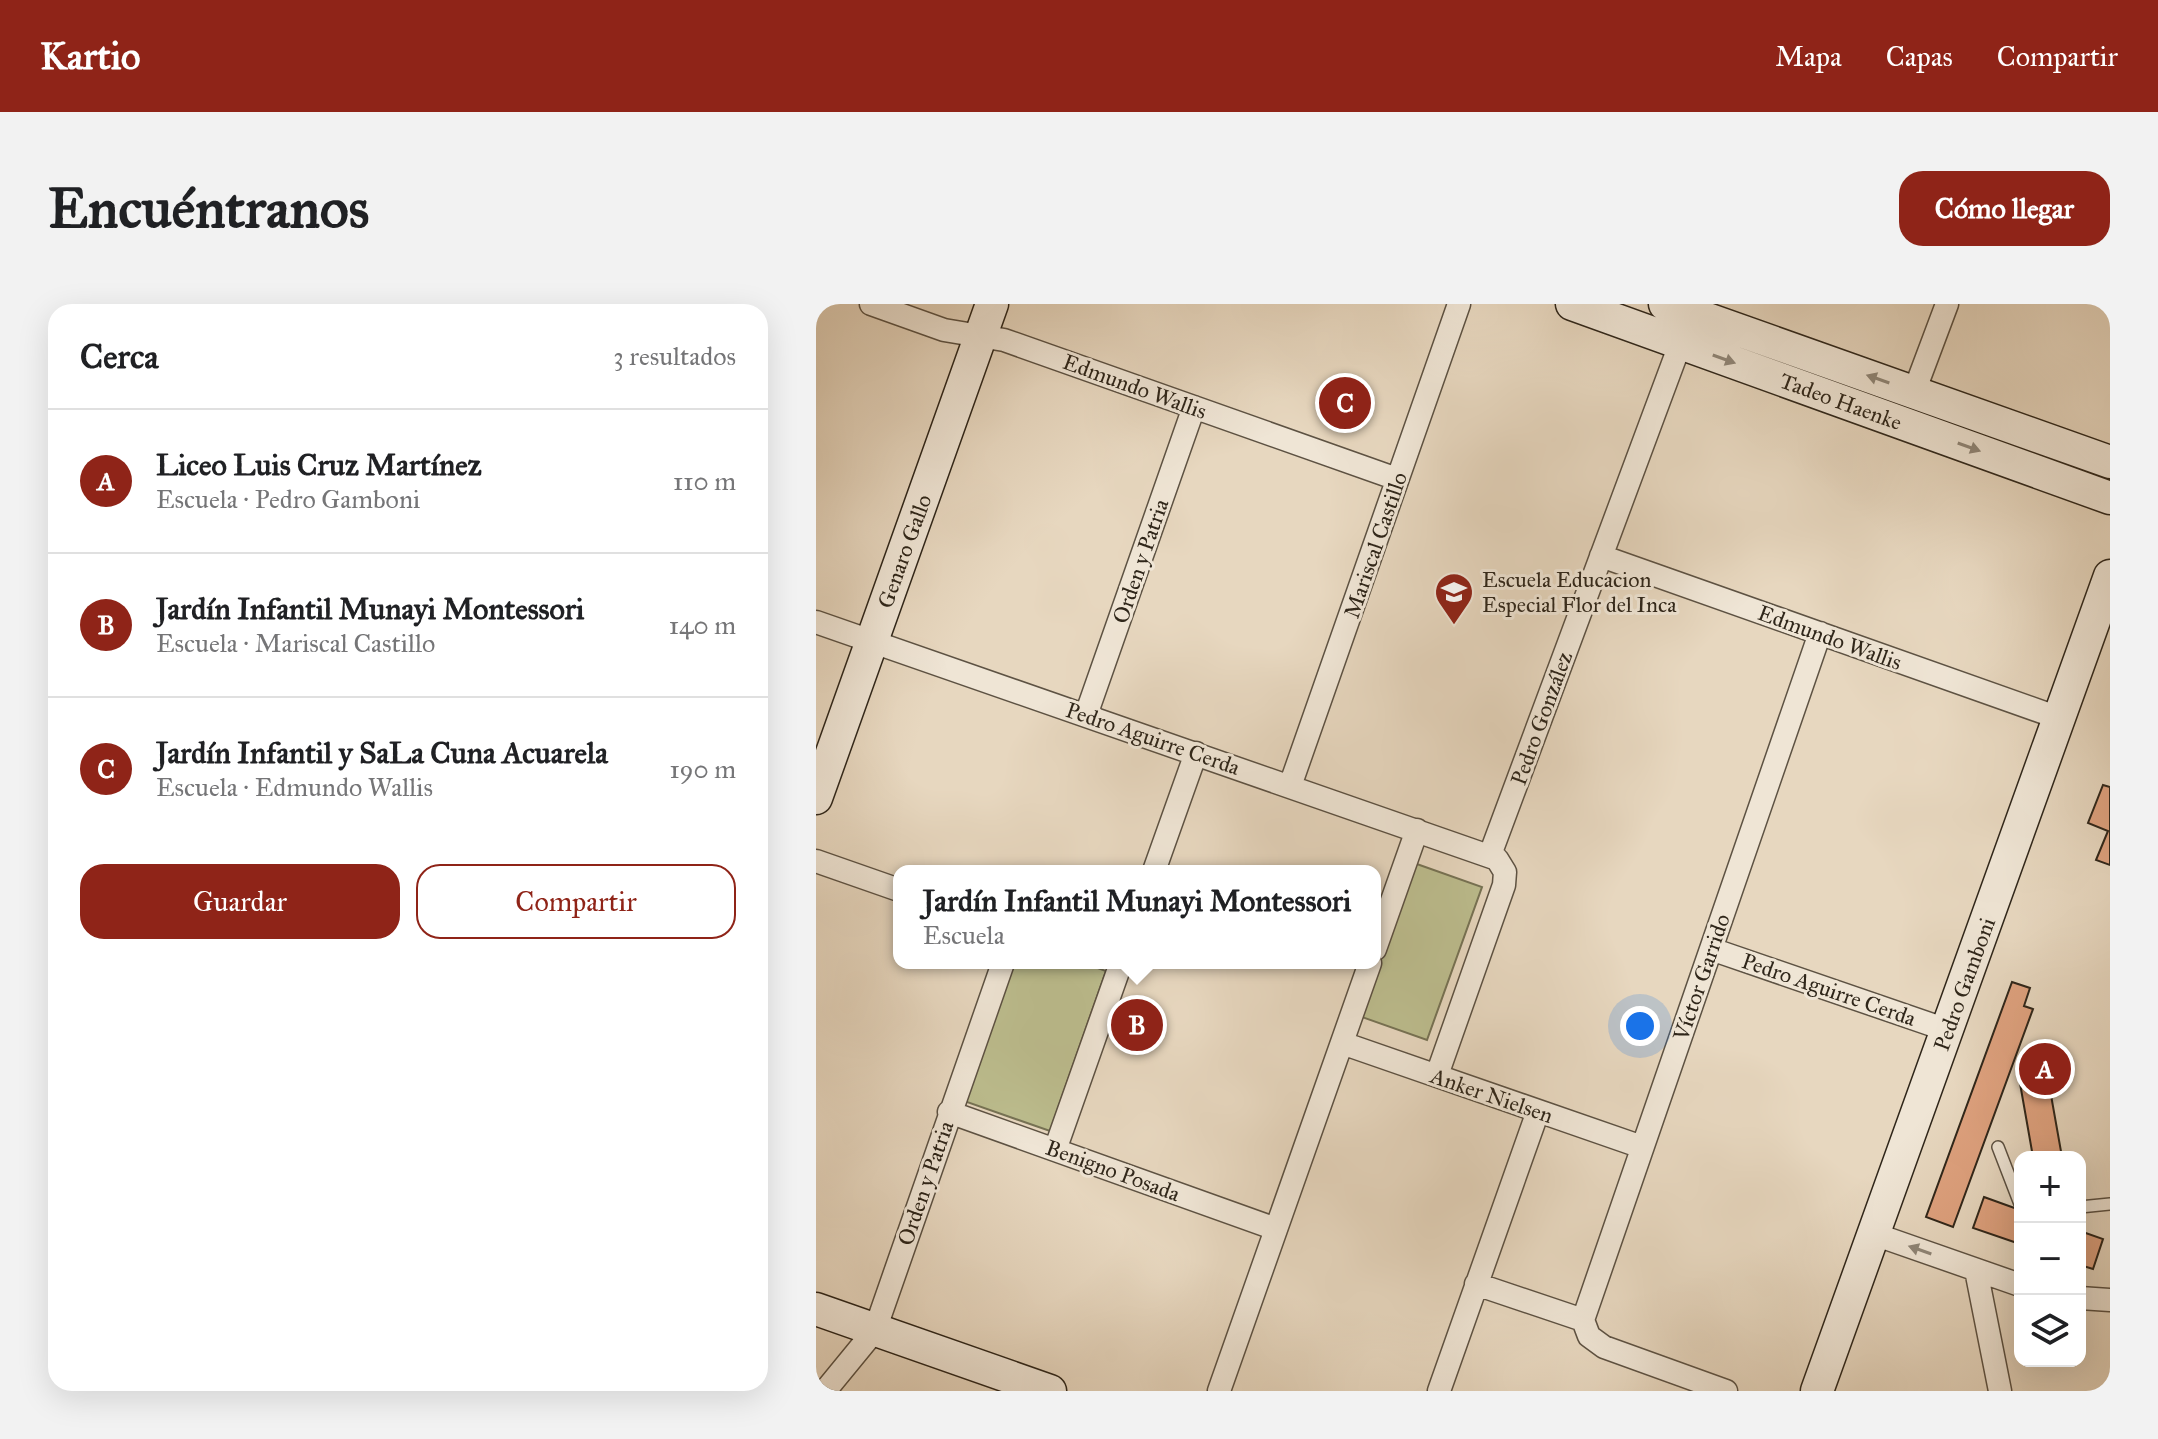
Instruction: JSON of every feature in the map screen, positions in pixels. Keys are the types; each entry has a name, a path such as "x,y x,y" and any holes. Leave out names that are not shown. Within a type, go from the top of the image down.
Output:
{"street":[{"name":"Edmundo Wallis","path":"871,304 944,330 1004,340 1397,479"},
{"name":"Genaro Gallo","path":"816,798 992,304"},
{"name":"Mariscal Castillo","path":"1290,786 1459,304"},
{"name":"Tadeo Haenke","path":"1572,304 2110,498"},
{"path":"1914,392 1947,304"},
{"name":"Tadeo Haenke","path":"1678,309 2110,462"},
{"name":"Pedro González","path":"1490,855 1680,343 1678,309"},
{"name":"Orden y Patria","path":"1086,715 1194,407"},
{"name":"Edmundo Wallis","path":"1601,556 2059,718"},
{"name":"Pedro Gamboni","path":"1817,1391 2110,576"},
{"name":"Pedro Aguirre Cerda","path":"816,622 1490,855"},
{"name":"Víctor Garrido","path":"1583,1320 1820,633"},
{"path":"1156,865 1196,753"},
{"path":"1381,932 1417,830"},
{"path":"1437,1075 1504,885 1502,866 1490,855"},
{"path":"816,861 893,888"},
{"name":"Pedro Aguirre Cerda","path":"1711,949 1947,1030"},
{"name":"Orden y Patria","path":"825,1391 875,1330 1001,969"},
{"path":"1055,1150 1115,969"},
{"path":"1219,1391 1368,969"},
{"name":"Anker Nielsen","path":"1342,1043 1642,1147"},
{"path":"1439,1391 1538,1111"},
{"name":"Benigno Posada","path":"949,1112 1276,1229"},
{"path":"1874,1234 2014,1283"},
{"path":"1976,1270 2000,1391"},
{"path":"1476,1284 1583,1320 1589,1336 1604,1347 1726,1391"},
{"path":"2086,1298 2110,1300"},
{"path":"816,1309 1050,1391"}],"lane":[{"path":"1998,1147 2014,1188"},
{"path":"2086,1206 2110,1204"}],"green space":[{"path":"1414,863 1482,887 1427,1040 1359,1016 1376,969 1381,969 1381,955"},
{"path":"1010,969 1106,971 1050,1131 964,1101"}],"building":[{"path":"2103,785 2110,787 2110,865 2096,860 2108,831 2088,823"},
{"path":"2012,982 2030,988 2024,1006 2033,1009 1953,1227 1926,1217"},
{"path":"2046,1067 2061,1151 2032,1151 2018,1072"},
{"path":"1984,1197 2014,1208 2014,1242 1973,1228"},
{"path":"2086,1233 2103,1239 2093,1269 2086,1267"}],"place":[{"name":"Jardín Infantil y SaLa Cuna Acuarela","path":"1345,403"},
{"name":"Escuela Educacion Especial Flor del Inca","path":"1454,626"},
{"name":"Jardín Infantil Munayi Montessori","path":"1137,1025"},
{"name":"Liceo Luis Cruz Martínez","path":"2045,1069"}]}
